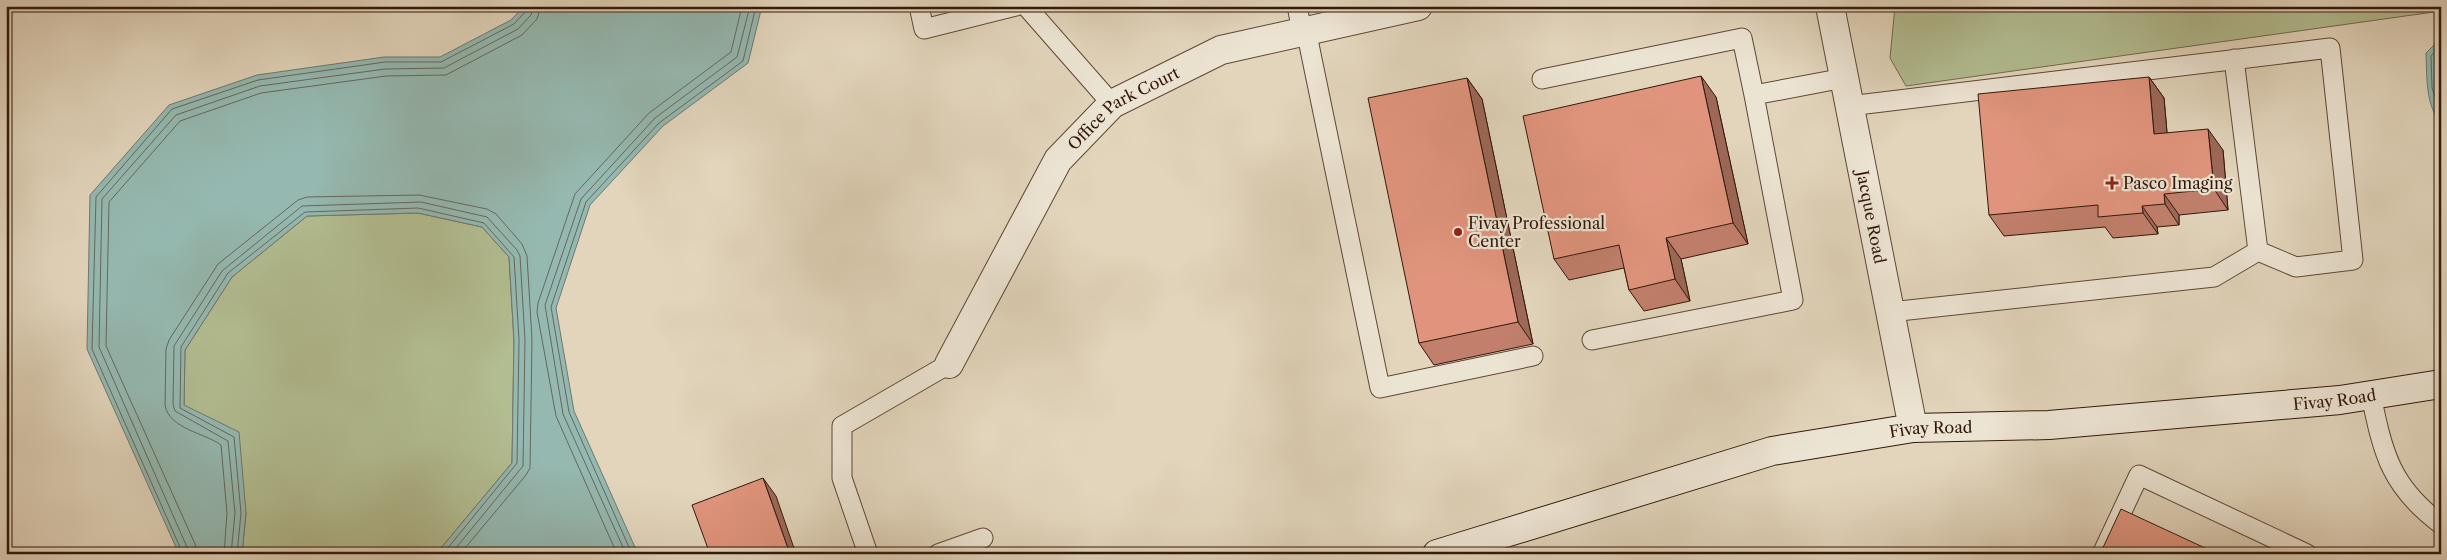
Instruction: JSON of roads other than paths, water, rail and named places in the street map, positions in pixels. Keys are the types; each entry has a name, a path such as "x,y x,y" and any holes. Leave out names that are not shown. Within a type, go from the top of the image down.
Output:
{"street":[{"name":"Office Park Court","path":"949,364 1058,160 1112,104 1221,50 1302,22 1418,6"},
{"name":"Jacque Road","path":"1830,6 1913,428"},
{"name":"Fivay Road","path":"1437,554 1772,451 1913,428 2049,425 2340,400 2441,384"}],"lane":[{"path":"919,6 924,29 1016,6"},
{"path":"1026,6 1112,104"},
{"path":"1302,22 1380,388 1534,356"},
{"path":"1542,79 1742,38 1754,95 1793,300 1592,340"},
{"path":"1849,106 2330,48 2353,260 2296,267 2258,251"},
{"path":"2234,59 2258,251"},
{"path":"1754,95 1844,78"},
{"path":"1890,312 2214,277 2258,251"},
{"path":"868,554 842,478 842,426 949,364"},
{"path":"2371,395 2380,438 2403,490 2424,512 2441,524"},
{"path":"2102,554 2140,475 2307,554"},
{"path":"938,554 983,538"}],"water":[{"path":"524,6 762,6 748,63 663,126 590,205 556,308 574,411 638,554 436,554 512,463 514,341 509,257 482,227 418,213 307,216 232,277 185,350 184,405 239,432 246,513 242,554 179,554 87,349 90,195 169,105 257,75 384,57 440,57 511,20"},
{"path":"2441,38 2441,123 2429,99 2426,53"}],"place":[{"name":"Pasco Imaging","path":"2112,183"},
{"name":"Fivay Professional Center","path":"1458,232"}]}
